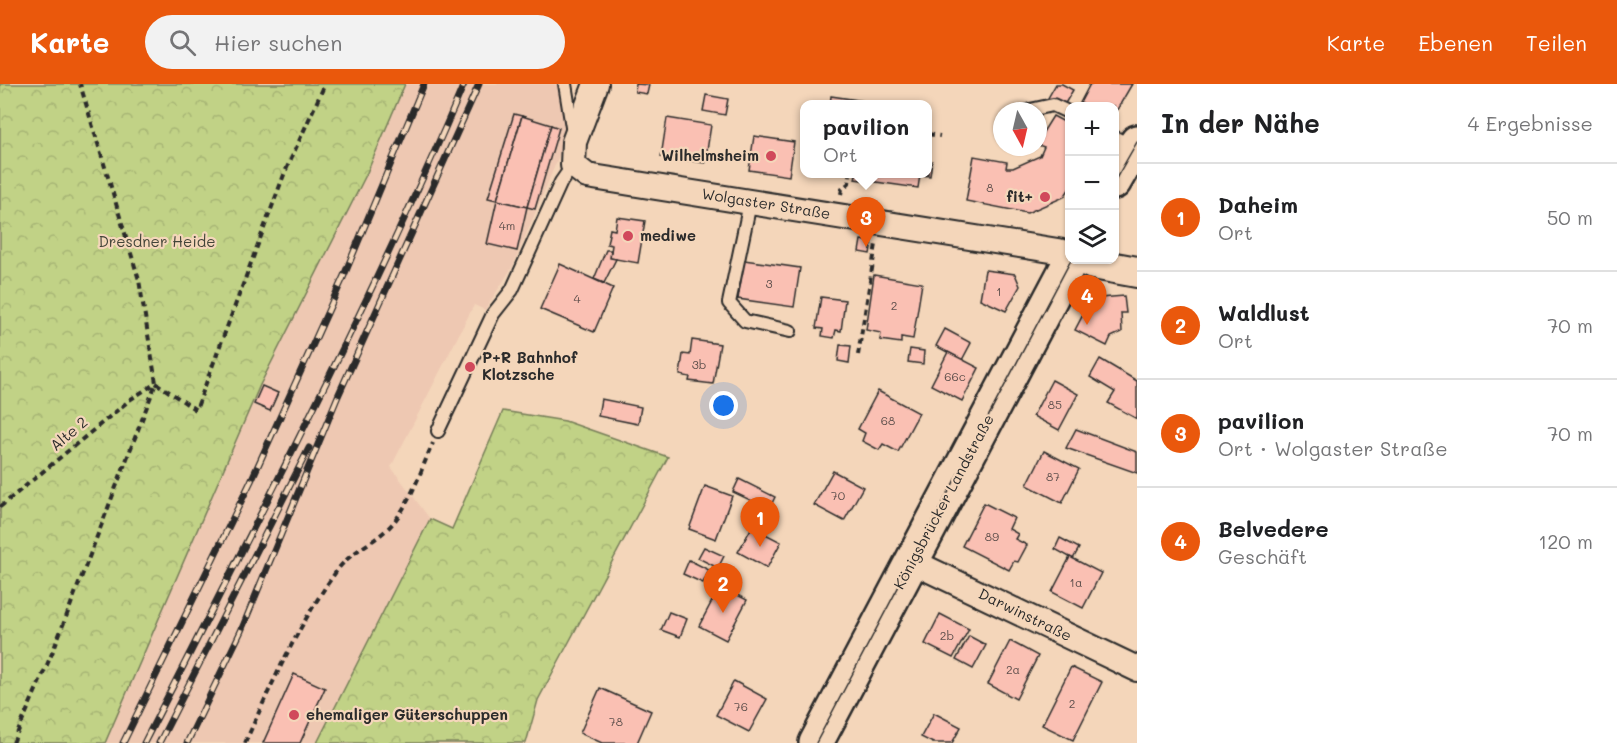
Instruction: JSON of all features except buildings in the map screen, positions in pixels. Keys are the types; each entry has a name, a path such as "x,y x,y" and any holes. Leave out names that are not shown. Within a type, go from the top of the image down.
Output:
{"main road":[{"path":"1119,168 1128,142"},
{"name":"Königsbrücker Landstraße","path":"816,743 1069,264"}],"street":[{"path":"574,154 596,84"},
{"name":"Wolgaster Straße","path":"574,154 587,176 1065,252"},
{"path":"1097,264 1137,272"},
{"name":"Darwinstraße","path":"913,562 1137,669"}],"lane":[{"path":"438,431 493,314 512,290 574,154 566,84"},
{"path":"1047,106 1053,105 1065,111"},
{"path":"750,202 729,303 746,321 790,331"}],"path":[{"path":"13,743 53,651 156,383 139,280 80,84"},
{"path":"156,383 196,411 285,172 325,84"},
{"path":"932,135 940,136"},
{"path":"858,356 875,246"},
{"name":"Alte 2","path":"0,507 131,399 156,383"},
{"path":"244,743 289,645 339,569 353,553 384,532 398,517 438,431"}],"shaded area":[{"path":"405,84 562,84 568,134 513,266 485,310 474,305 391,467 430,519 317,743 105,743 260,385 366,175"}],"green space":[{"name":"Dresdner Heide","path":"0,84 405,84 366,175 260,385 105,743 0,743"},
{"path":"503,411 565,421 668,457 538,700 526,743 317,743 430,519 452,529"}],"tram line":[{"path":"1119,173 1137,142"},
{"path":"816,743 1069,264"}],"railway":[{"path":"123,743 251,481 343,278 424,84"},
{"path":"144,743 350,334 464,84"},
{"path":"187,743 241,631 338,396 479,84"},
{"path":"159,743 309,448"}],"place":[{"name":"Wilhelmsheim","path":"771,156"},
{"name":"fit+","path":"1045,197"},
{"name":"mediwe","path":"628,236"},
{"name":"pavilion","path":"866,247"},
{"name":"Belvedere","path":"1087,325"},
{"name":"P+R Bahnhof Klotzsche","path":"470,367"},
{"name":"Daheim","path":"760,547"},
{"name":"Waldlust","path":"723,613"},
{"name":"ehemaliger Güterschuppen","path":"294,715"}]}
